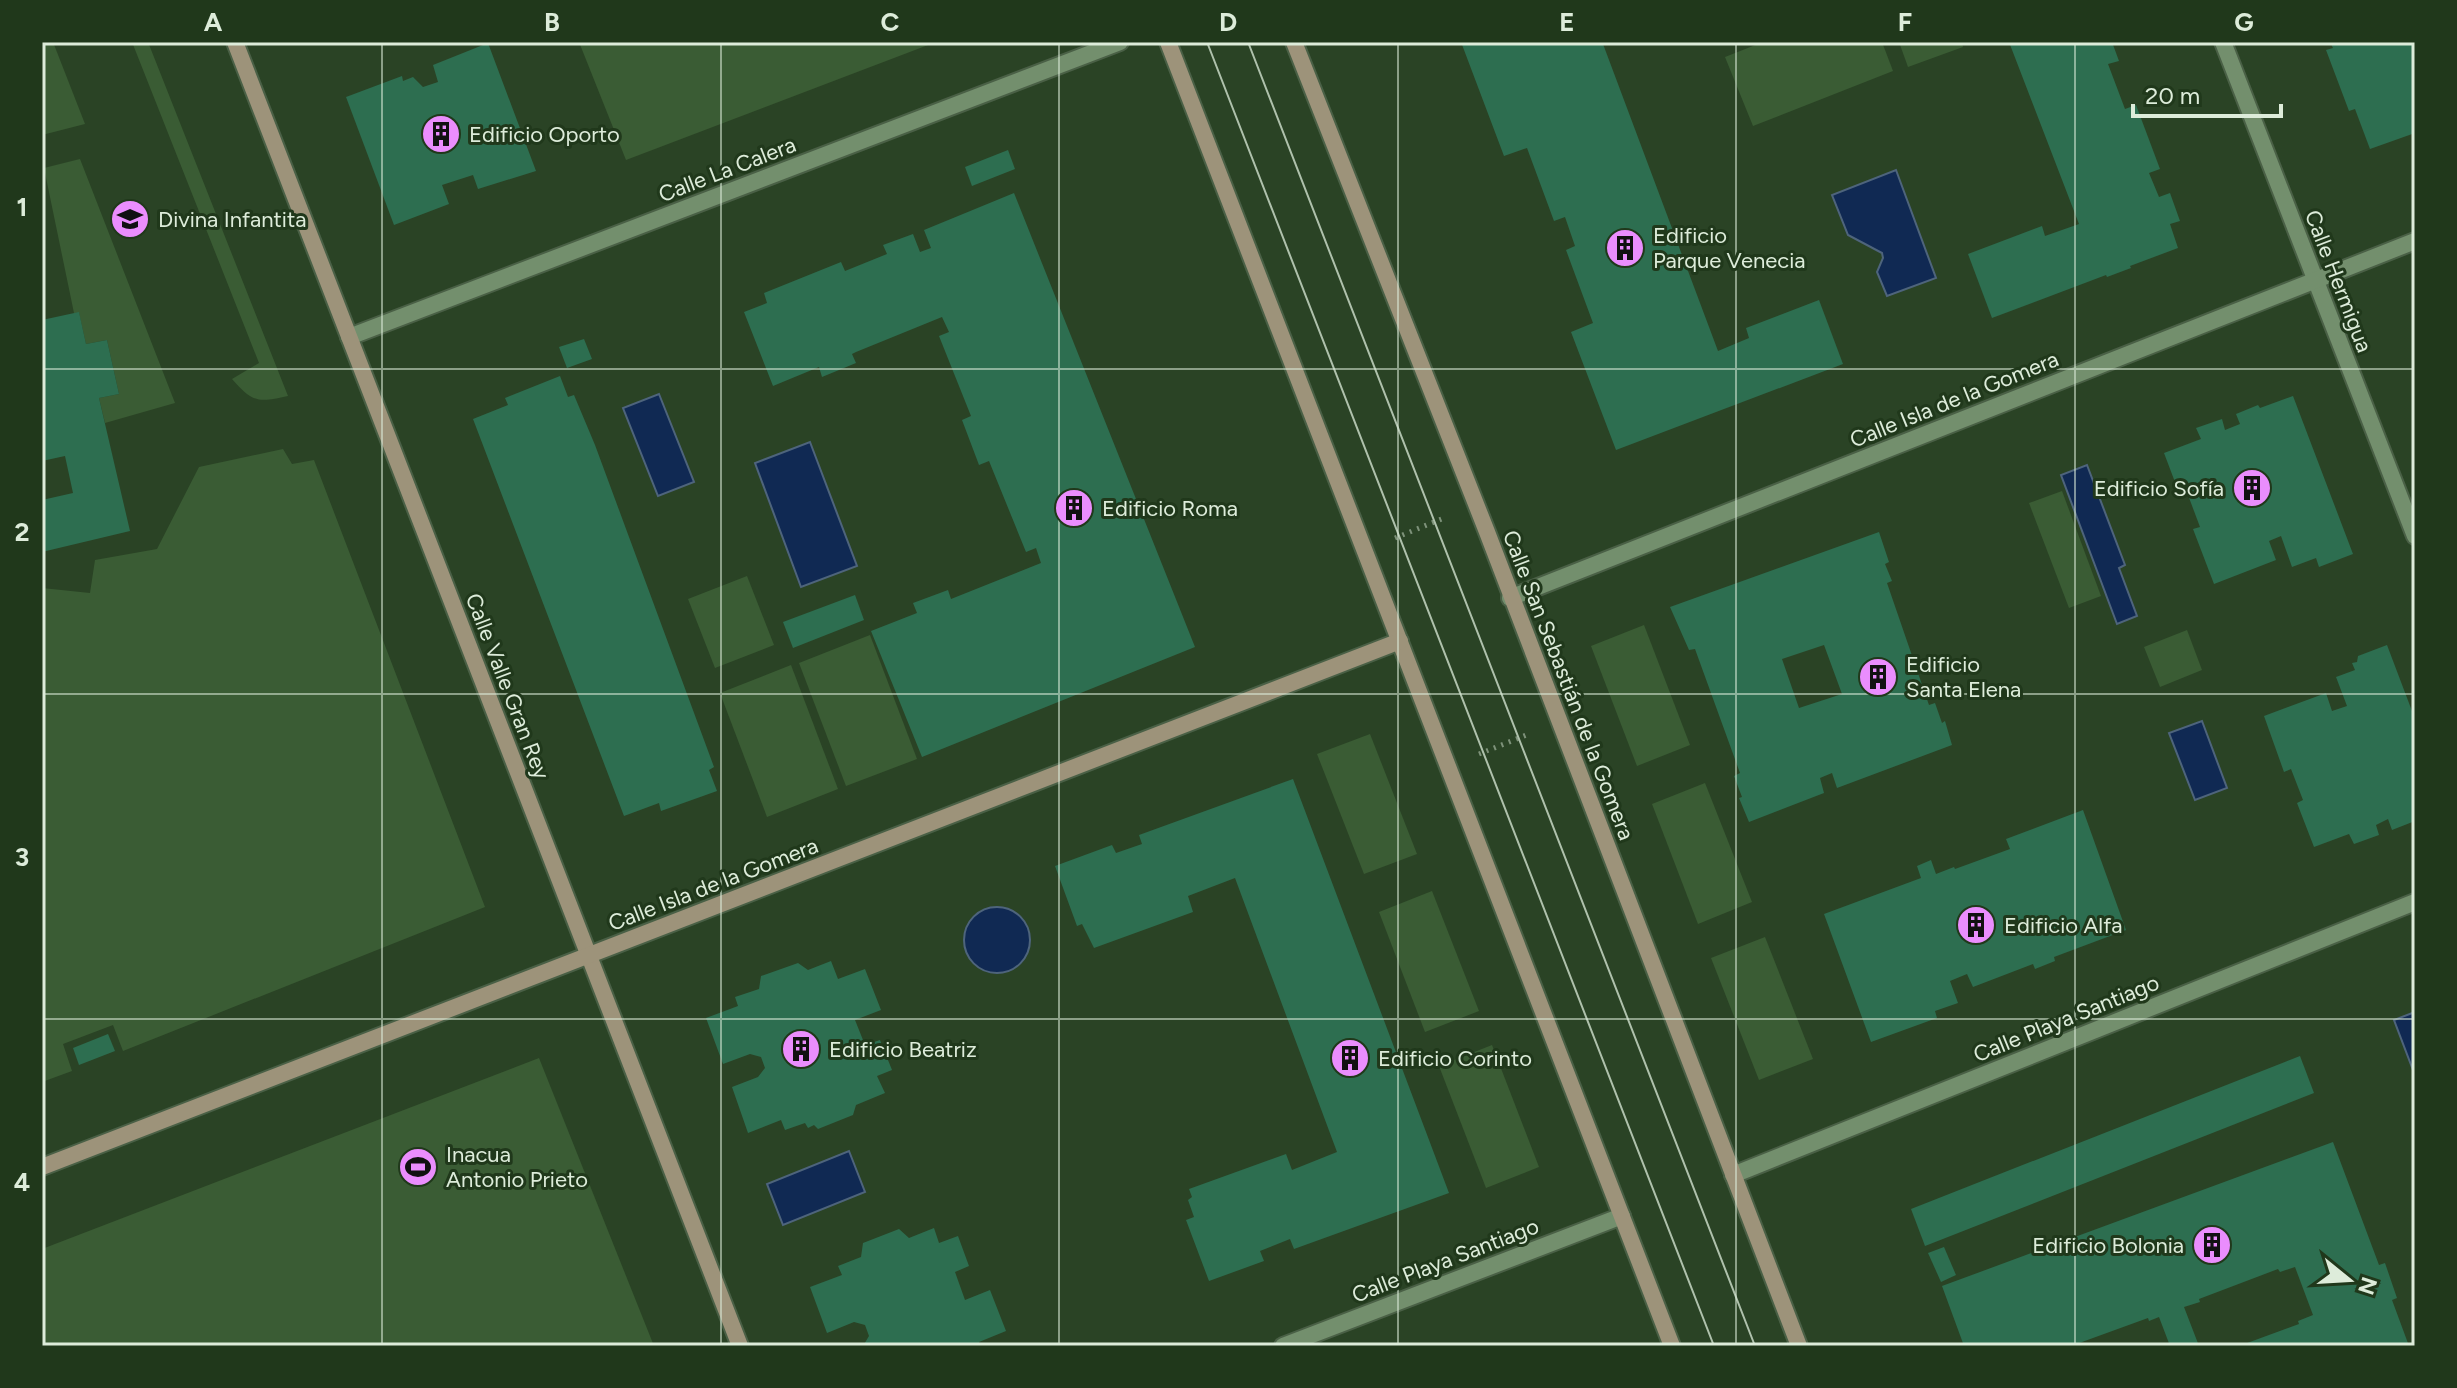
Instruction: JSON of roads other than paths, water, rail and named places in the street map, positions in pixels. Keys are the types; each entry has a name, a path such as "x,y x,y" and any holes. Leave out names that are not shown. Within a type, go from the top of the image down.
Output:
{"street":[{"name":"Calle Valle Gran Rey","path":"235,42 740,1346"},
{"name":"Calle La Calera","path":"349,337 1120,42"},
{"path":"1168,42 1672,1346"},
{"name":"Calle San Sebastián de la Gomera","path":"1294,42 1799,1346"},
{"name":"Calle Hermigua","path":"2223,42 2415,536"},
{"name":"Calle Isla de la Gomera","path":"1510,598 2415,241"},
{"name":"Calle Isla de la Gomera","path":"42,1167 1400,641"},
{"name":"Calle Playa Santiago","path":"1733,1175 2415,902"},
{"name":"Calle Playa Santiago","path":"1283,1346 1622,1216"}],"water":[{"path":"1896,170 1936,278 1887,296 1877,272 1882,253 1848,235 1832,195"},
{"path":"659,394 694,482 658,496 623,408"},
{"path":"810,442 857,566 801,587 755,463"},
{"path":"2087,465 2125,565 2119,568 2137,616 2117,624 2061,475"},
{"path":"2202,721 2227,788 2195,800 2169,733"},
{"path":"997,907 1010,910 1020,917 1027,927 1030,940 1027,953 1020,963 1010,970 997,973 984,970 974,963 967,953 964,940 967,927 974,917 984,910"},
{"path":"2415,1012 2415,1070 2413,1070 2394,1020"},
{"path":"849,1151 865,1192 783,1225 767,1184"}],"tram line":[{"path":"1207,42 1714,1346"},
{"path":"1248,42 1755,1346"}],"place":[{"name":"Edificio Oporto","path":"441,134"},
{"name":"Divina Infantita","path":"130,219"},
{"name":"Edificio Parque Venecia","path":"1625,248"},
{"name":"Edificio Sofía","path":"2252,488"},
{"name":"Edificio Roma","path":"1074,508"},
{"name":"Edificio Santa Elena","path":"1878,677"},
{"name":"Edificio Alfa","path":"1976,925"},
{"name":"Edificio Beatriz","path":"801,1049"},
{"name":"Edificio Corinto","path":"1350,1058"},
{"name":"Inacua Antonio Prieto","path":"418,1167"},
{"name":"Edificio Bolonia","path":"2212,1245"}]}
